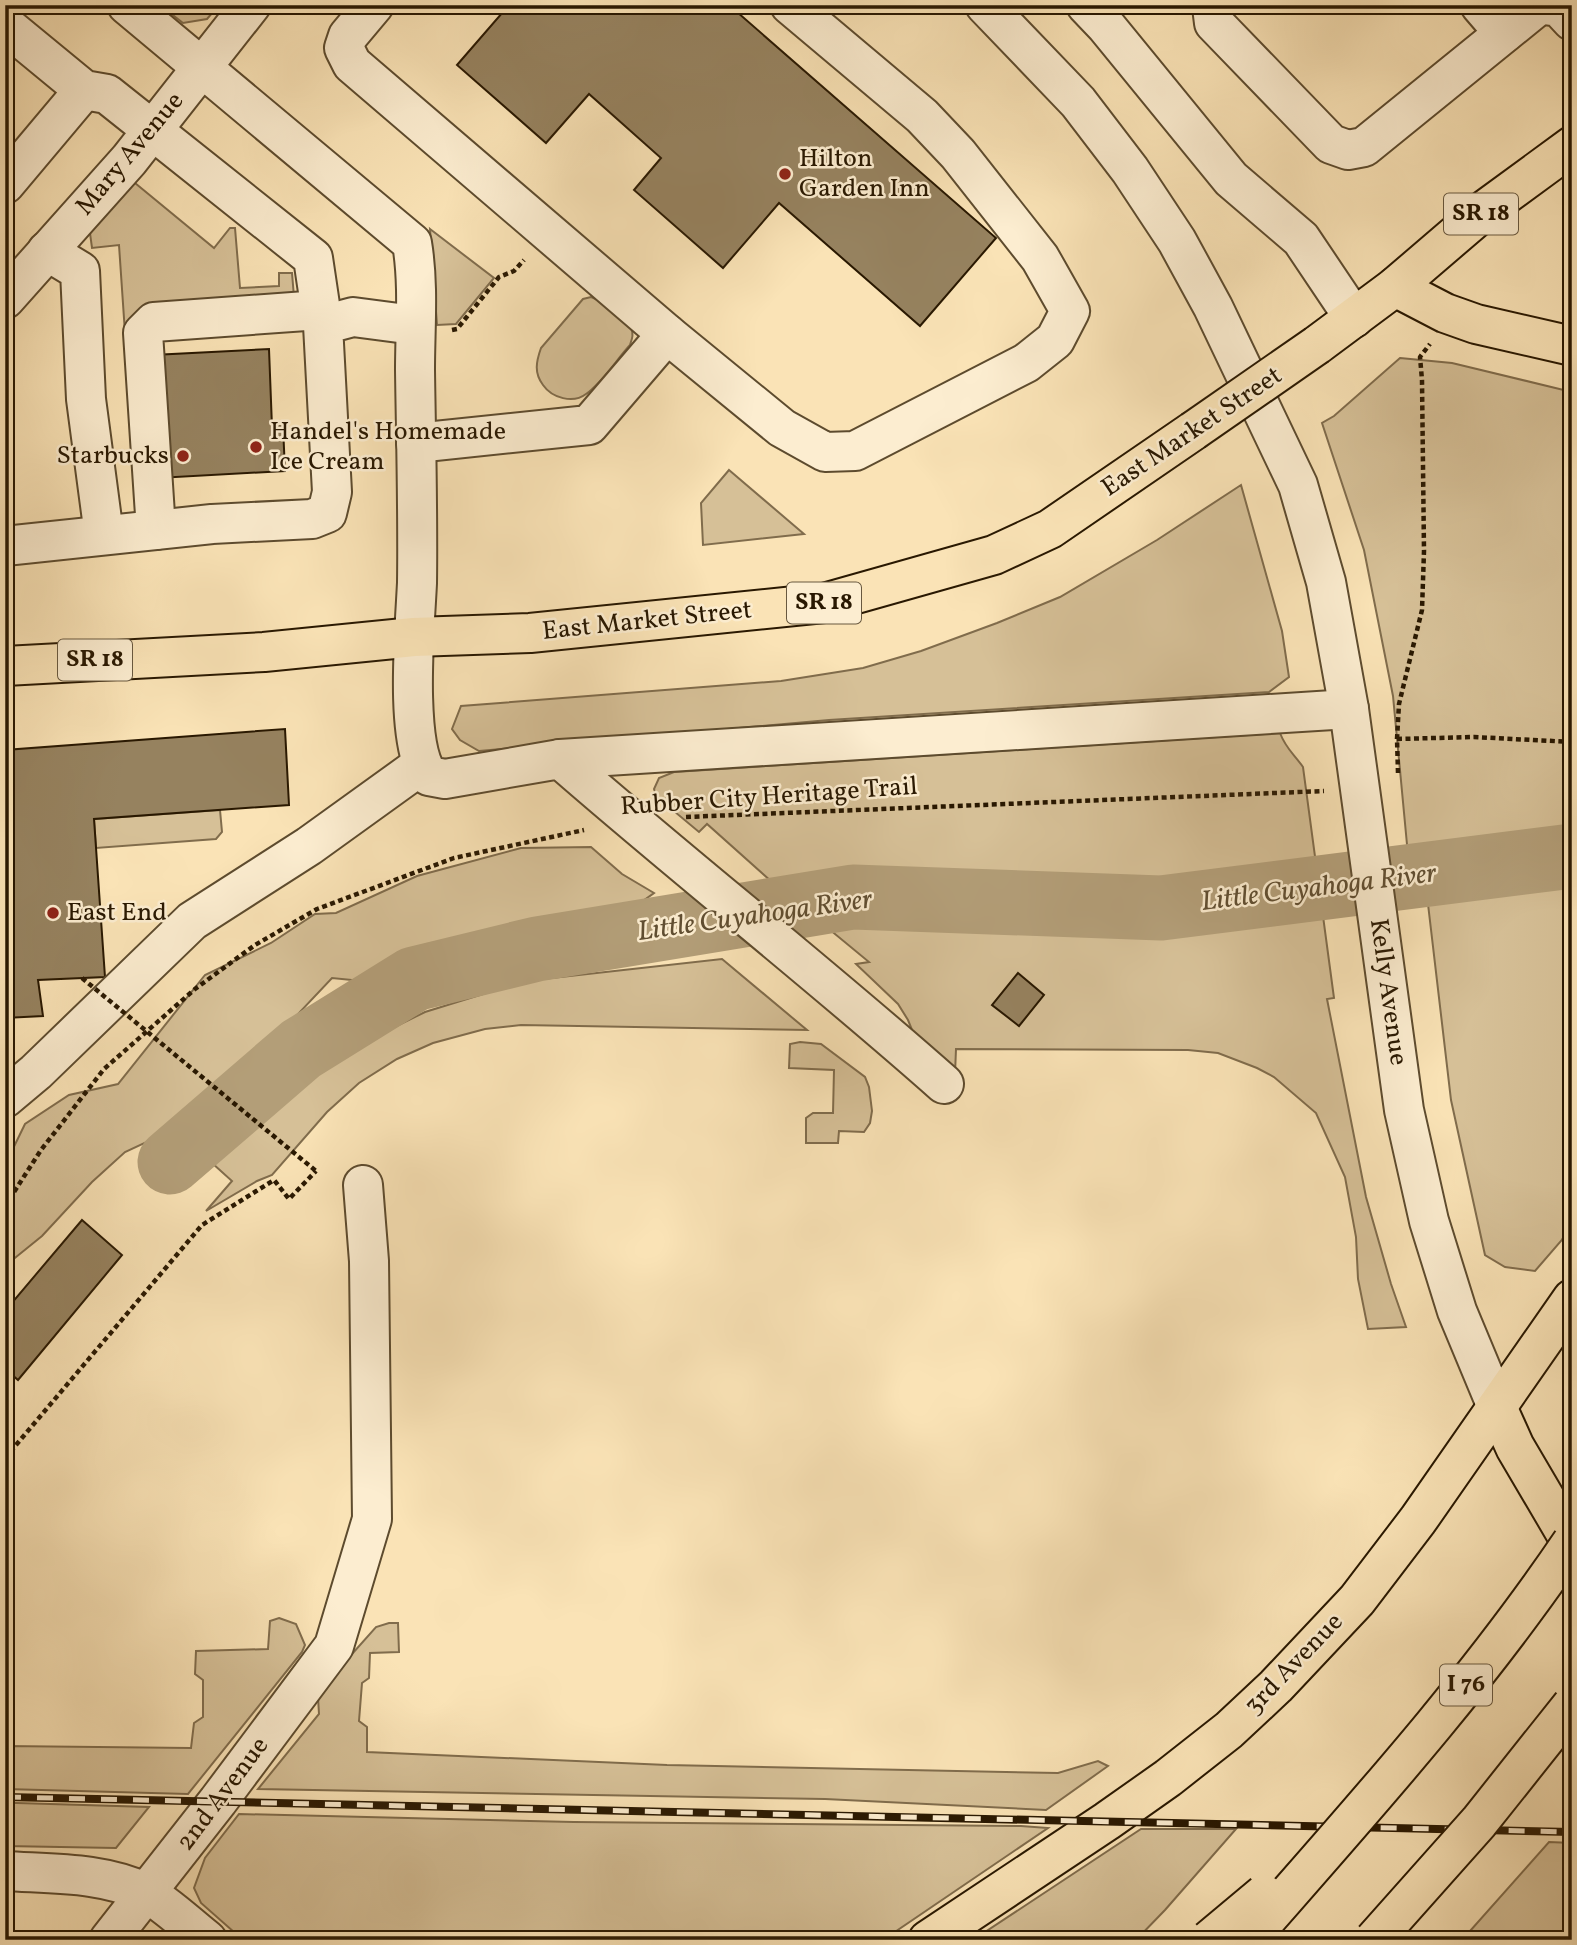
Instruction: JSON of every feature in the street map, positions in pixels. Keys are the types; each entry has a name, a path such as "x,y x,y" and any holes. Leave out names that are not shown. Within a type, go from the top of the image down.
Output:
{"main road":[{"name":"East Market Street","path":"5,666 264,652 414,637 530,633 824,603 995,555 1050,529 1317,345 1395,287 1486,209 1572,146"},
{"path":"1395,287 1453,316 1502,331 1572,345"},
{"name":"3rd Avenue","path":"928,1940 1168,1778 1229,1730 1276,1686 1357,1600 1418,1520 1572,1299"},
{"name":"Kelly Avenue","path":"1496,1406 1515,1447 1572,1543"},
{"name":"I 76","path":"1248,1940 1442,1717 1572,1543"},
{"path":"1374,1940 1479,1822 1572,1705"},
{"path":"1209,1940 1352,1821"}],"street":[{"path":"127,5 412,243 431,328 416,443 417,580 413,701 421,765 429,776 445,779 560,759 1349,709"},
{"name":"Mary Avenue","path":"5,299 153,130 251,5"},
{"path":"374,5 348,36 344,48 352,64 667,334 782,428 825,452 855,451 1026,363 1055,340 1069,311 1040,258 958,154 922,116 790,5"},
{"name":"Kelly Avenue","path":"985,5 1078,103 1130,170 1177,242 1213,307 1298,485 1326,582 1349,709 1404,1110 1429,1222 1457,1311 1496,1406"},
{"path":"1086,5 1115,36 1231,179 1301,239 1354,318"},
{"path":"1214,5 1214,23 1331,144 1348,150 1364,146 1492,19 1541,5 1559,7 1572,21"},
{"path":"5,25 84,90 107,94 313,258 322,317 332,492 327,513 312,519 156,530 5,546"},
{"path":"5,184 84,90"},
{"path":"47,251 80,271 86,399 104,535"},
{"path":"156,530 143,333 154,322 353,317 431,328"},
{"path":"416,443 589,425 667,334"},
{"path":"560,759 944,1084"},
{"path":"5,1098 21,1074 192,920 309,846 421,765"},
{"name":"2nd Avenue","path":"109,1940 334,1646 372,1519 370,1271 363,1185"},
{"path":"5,1871 92,1877 146,1893 207,1940"}],"path":[{"path":"431,328 457,329 499,277 514,271 532,250"},
{"path":"1453,316 1420,357 1424,551 1422,610 1399,704 1397,739 1474,737 1572,741"},
{"name":"Rubber City Heritage Trail","path":"5,1206 41,1150 104,1069 195,989 255,945 317,909 454,858 578,831 697,817 1292,791 1362,796 1399,794 1397,739"},
{"path":"5,1458 202,1225 274,1180 289,1199 316,1171 82,978"}],"shaded area":[{"path":"160,5 219,5 207,19 183,23"},
{"path":"135,183 214,248 230,228 235,228 240,288 279,286 279,273 292,273 294,297 125,333 119,245 92,248 89,226"},
{"path":"430,229 494,278 456,324 437,325"},
{"path":"591,297 607,306 628,324 632,332 630,345 592,389 575,399 563,398 547,390 540,381 537,367 539,353 583,299"},
{"path":"1400,358 1452,363 1572,392 1572,833 1489,838 1408,855 1393,696 1364,550 1322,423 1334,416"},
{"path":"729,470 804,534 703,545 701,503"},
{"path":"1241,485 1282,631 1289,677 1269,692 829,720 479,751 460,740 452,729 461,706 781,681 863,668 921,651 1060,597 1157,540"},
{"path":"1280,733 1303,767 1334,998 1327,999 1366,1197 1406,1327 1368,1329 1358,1279 1356,1237 1345,1177 1316,1113 1274,1077 1218,1053 1188,1050 956,1049 955,1074 923,1057 908,1020 898,1004 856,964 869,962 707,824 699,832 657,797 654,789 659,778 674,772"},
{"path":"220,810 222,832 216,839 96,848 94,819"},
{"path":"591,847 622,874 654,893 616,920 575,929 505,932 437,948 372,982 332,978 266,1048 223,1082 179,1127 125,1152 92,1182 42,1236 5,1266 5,1165 25,1124 69,1095 118,1084 205,975 271,943 315,914 336,913 417,876 521,848"},
{"path":"1572,869 1572,1224 1535,1271 1505,1267 1485,1255 1451,1100 1428,904 1429,888 1521,873"},
{"path":"722,959 807,1030 521,1025 485,1029 433,1043 397,1059 359,1083 327,1112 272,1175 206,1211 232,1181 212,1163 346,1051 425,1012 525,981"},
{"path":"790,1044 821,1044 865,1077 872,1111 870,1123 864,1132 839,1131 838,1143 806,1143 806,1118 813,1113 833,1113 834,1070 789,1068"},
{"path":"279,1618 296,1624 305,1645 302,1652 188,1794 5,1789 5,1746 191,1748 194,1723 203,1717 203,1680 195,1674 196,1651 268,1649 270,1621"},
{"path":"398,1623 399,1652 370,1653 369,1678 362,1683 359,1721 367,1727 367,1752 667,1765 1058,1773 1098,1761 1108,1766 1046,1810 825,1799 258,1789 319,1714 318,1697 336,1672 376,1627"},
{"path":"5,1803 149,1807 116,1848 5,1846"},
{"path":"239,1814 574,1822 1048,1828 883,1940 243,1940 201,1903 194,1888 205,1858"},
{"path":"1141,1829 1236,1829 1136,1940 973,1940"},
{"path":"1549,1842 1572,1843 1572,1940 1462,1940"}],"building":[{"name":"Hilton Garden Inn","path":"509,5 729,5 996,238 920,326 779,203 723,268 634,190 661,158 589,94 546,143 457,65"},
{"path":"269,349 272,427 283,426 285,471 158,478 153,355"},
{"name":"East End","path":"285,729 289,805 94,819 105,977 38,980 43,1016 5,1018 5,750"},
{"path":"1018,973 1044,995 1019,1026 992,1005"},
{"path":"82,1220 122,1255 18,1380 11,1374 5,1381 5,1311"}],"waterway":[{"name":"Little Cuyahoga River","path":"170,1162 301,1049 414,979 537,949 853,897 1161,908 1572,856"}],"railway":[{"path":"5,1797 1572,1832"}],"place":[{"name":"Hilton Garden Inn","path":"785,174"},
{"name":"Handel's Homemade Ice Cream","path":"256,447"},
{"name":"Starbucks","path":"183,456"},
{"name":"East End","path":"53,913"}]}
